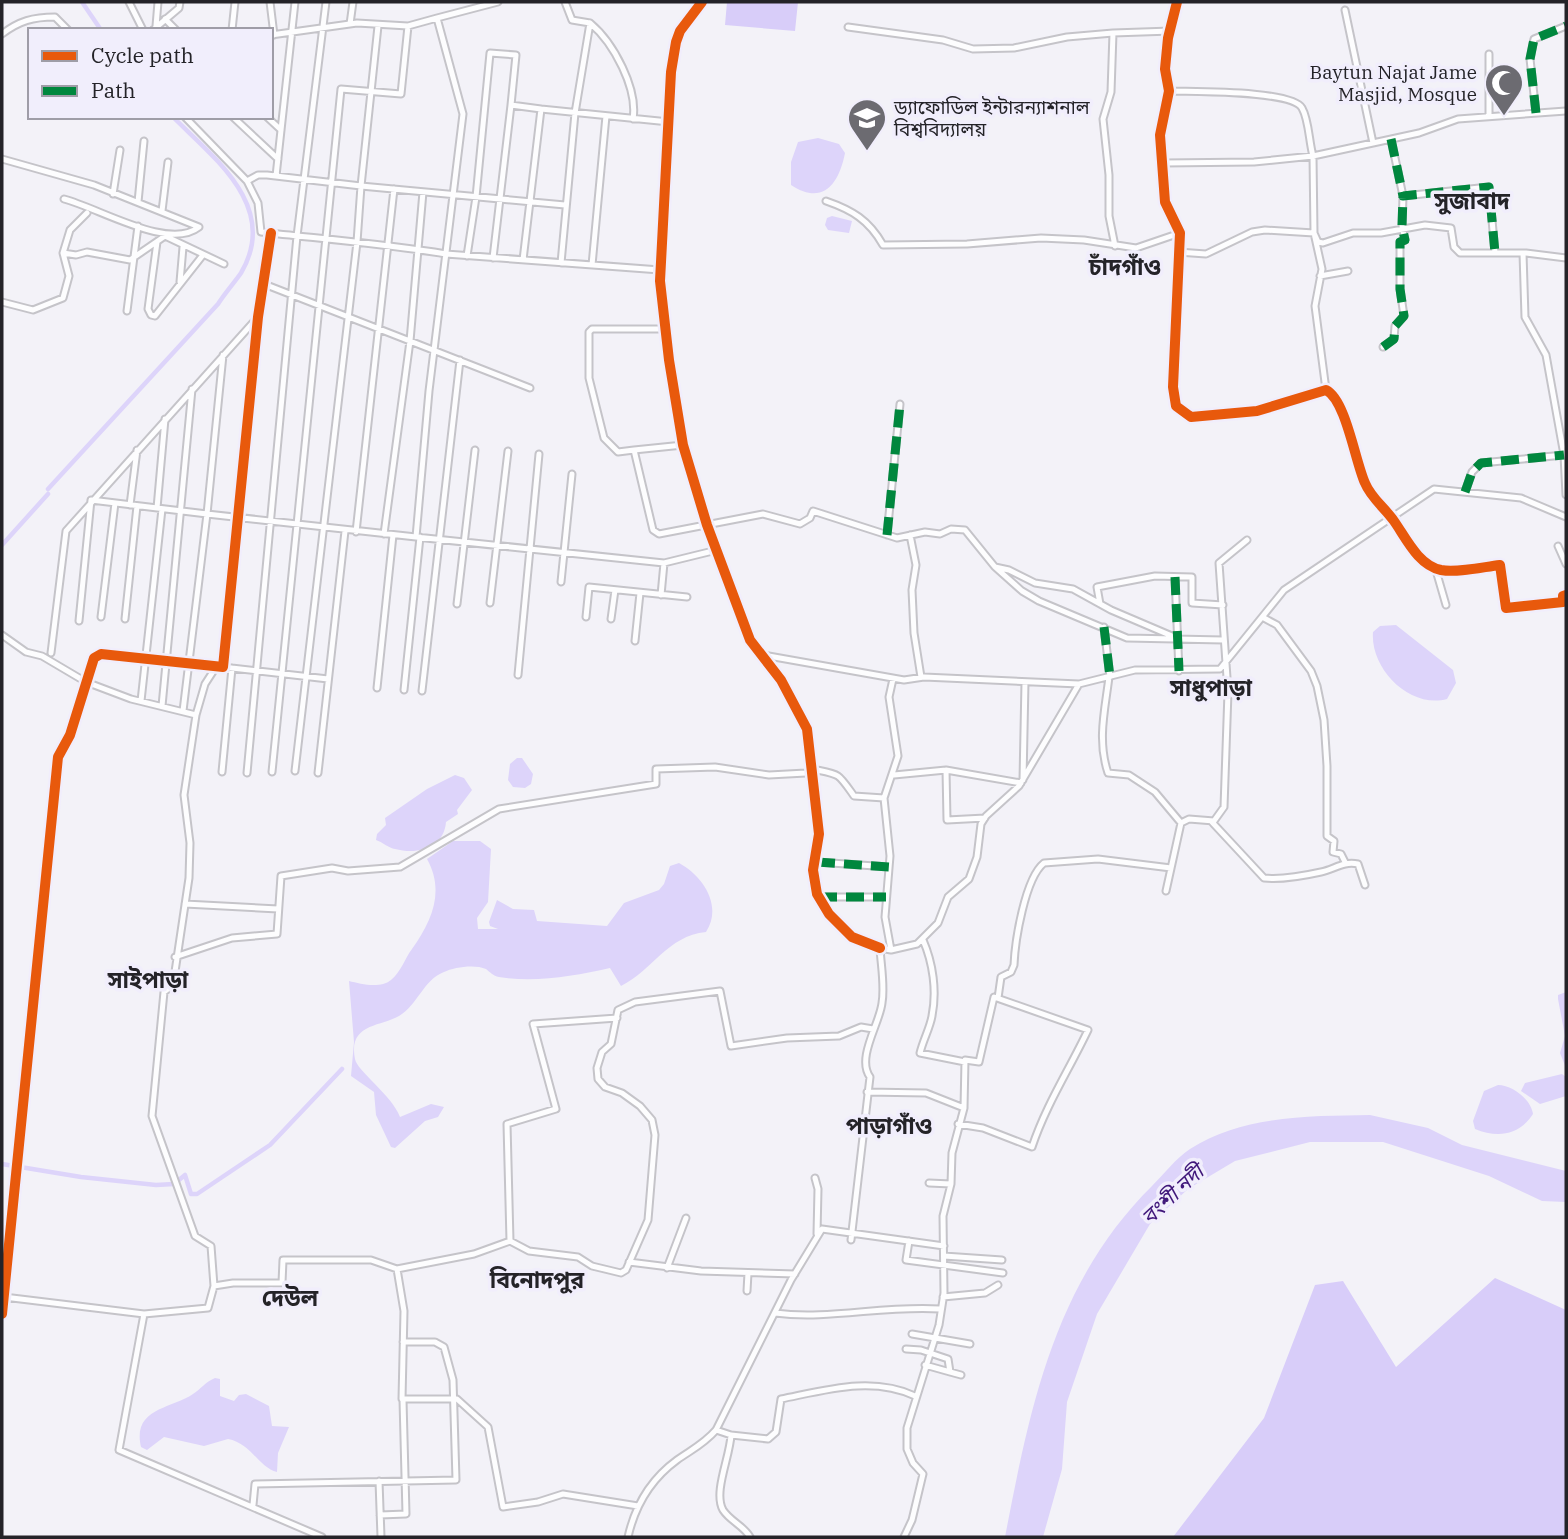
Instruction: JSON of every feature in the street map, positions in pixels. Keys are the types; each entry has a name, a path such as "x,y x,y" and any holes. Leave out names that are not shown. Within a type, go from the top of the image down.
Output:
{"street":[{"path":"129,2 142,28"},
{"path":"133,11 134,2"},
{"path":"154,28 158,2"},
{"path":"154,28 179,8 180,2"},
{"path":"232,28 234,2"},
{"path":"270,2 272,28"},
{"path":"276,176 295,2"},
{"path":"247,772 273,522 297,236 326,2"},
{"path":"350,24 352,2"},
{"path":"273,35 350,24 408,26 498,2"},
{"path":"565,2 572,20 590,23 605,38 617,58 635,106 633,119"},
{"path":"702,2 680,31 676,42 660,270 683,445 707,525 750,640 803,718 808,735 809,771 819,834 813,877 819,897 846,933 891,950 923,940 938,923 948,897 969,880 977,857 981,824 1022,781 1079,684"},
{"path":"1177,2 1165,69 1169,91 1160,135 1165,202 1180,233 1173,387 1176,406 1191,417 1256,411 1326,390 1333,393 1365,484 1391,517 1405,541 1442,570 1500,565 1506,608 1563,602 1563,596 1566,595"},
{"path":"1345,10 1373,143"},
{"path":"2,34 17,23 39,17 55,17 66,28"},
{"path":"404,690 434,350 463,114 437,18"},
{"path":"165,19 174,28"},
{"path":"561,263 575,113 590,23"},
{"path":"295,771 349,316 378,26"},
{"path":"272,772 328,239 330,182 341,89 401,94 408,26"},
{"path":"1536,113 1530,59 1534,39 1566,26"},
{"path":"848,27 943,40 973,49 1014,48 1067,37 1171,31"},
{"path":"1113,33 1111,92 1103,119 1109,175 1109,216 1115,246"},
{"path":"467,256 476,197 490,53 516,55 502,200 493,258"},
{"path":"1489,54 1489,115"},
{"path":"1169,91 1262,93 1295,101 1302,108 1313,156 1314,233 1321,258 1315,306 1326,390"},
{"path":"511,105 669,122"},
{"path":"523,260 541,108"},
{"path":"1164,163 1254,162 1313,156 1391,139 1458,119 1566,111"},
{"path":"592,265 606,116"},
{"path":"186,119 247,181 258,203 261,232 467,256 660,270"},
{"path":"235,119 278,159"},
{"path":"269,119 281,130"},
{"path":"1382,347 1394,339 1395,326 1404,316 1400,289 1400,242 1405,240 1403,196 1391,139"},
{"path":"138,202 144,141"},
{"path":"113,194 120,150"},
{"path":"2,159 94,185 199,226 198,230 165,236 133,258 120,260 87,252 76,255 64,253"},
{"path":"162,211 168,162"},
{"path":"247,181 258,175 276,176 565,205"},
{"path":"1403,196 1488,186 1491,191 1495,253"},
{"path":"356,532 394,189"},
{"path":"384,534 410,341 423,192"},
{"path":"64,199 89,205 224,264"},
{"path":"826,201 858,214 868,222 883,245 967,244 1041,238 1084,240 1136,248 1180,233"},
{"path":"2,302 33,310 63,298 69,276 64,253 70,230 87,213"},
{"path":"1314,233 1318,242 1323,243 1353,233 1447,225 1453,232 1452,243 1460,253 1523,253 1566,258"},
{"path":"127,311 138,226"},
{"path":"1178,252 1206,254 1252,232 1265,230 1314,233"},
{"path":"223,667 258,317 271,233"},
{"path":"157,242 148,309 151,315 155,316 203,255"},
{"path":"180,283 183,247"},
{"path":"1523,253 1525,317 1546,355 1564,455 1566,495"},
{"path":"1320,276 1348,271"},
{"path":"264,284 530,388"},
{"path":"51,653 64,537 91,500 258,317"},
{"path":"667,330 592,329 589,332 589,378 604,438 618,452 683,445"},
{"path":"183,711 223,355"},
{"path":"422,691 460,360"},
{"path":"162,706 192,389"},
{"path":"887,535 900,404"},
{"path":"141,701 165,419"},
{"path":"125,619 137,450"},
{"path":"457,604 475,450"},
{"path":"634,450 653,530 664,535 763,513 800,524 810,518 813,511 897,538 925,532 940,534 951,529 965,530 995,567 1022,591 1039,601 1127,638 1223,640"},
{"path":"490,603 508,451"},
{"path":"518,675 540,454"},
{"path":"1465,492 1472,472 1481,463 1564,455"},
{"path":"561,582 572,474"},
{"path":"762,655 841,667 893,679 921,677 1079,684 1135,670 1224,668 1284,590 1434,489 1521,498 1566,517"},
{"path":"91,500 345,531 565,551 664,564 717,550"},
{"path":"79,621 91,500"},
{"path":"100,618 115,503"},
{"path":"318,773 345,531"},
{"path":"377,688 393,535"},
{"path":"910,535 916,565 912,590 914,633 921,677"},
{"path":"1211,821 1219,816 1224,798 1228,692 1224,668 1219,563 1247,540"},
{"path":"1558,546 1559,555 1566,564"},
{"path":"661,595 664,564"},
{"path":"995,567 1009,570 1035,583 1073,589 1179,639"},
{"path":"1435,567 1446,605"},
{"path":"1100,604 1097,587 1154,576 1192,577 1192,603 1223,605"},
{"path":"1175,577 1179,671"},
{"path":"586,617 589,587 687,597"},
{"path":"611,619 615,590"},
{"path":"635,641 640,593"},
{"path":"1264,618 1278,625 1314,676 1324,720 1327,835 1334,841 1333,852 1341,854 1345,862"},
{"path":"1104,627 1109,677 1102,713 1102,753 1108,773 1129,775 1155,792 1181,823"},
{"path":"2,635 26,652 42,656 86,681 141,701 196,715"},
{"path":"2,1314 58,757 70,735 94,658 100,654 328,679"},
{"path":"4,1297 144,1314 208,1308 214,1286 211,1246 195,1236 155,1130 152,1105 164,992 173,985 185,904 190,843 184,795 196,715 205,684 216,667"},
{"path":"222,772 232,668"},
{"path":"891,950 885,917 890,847 884,798 890,778 894,775 898,756 889,697 893,679"},
{"path":"1022,781 1025,682"},
{"path":"176,957 232,938 276,934 281,876 332,868 348,871 400,867 499,809 656,784 656,769 715,766 769,775 809,771 837,772 859,798 879,795 884,798"},
{"path":"894,775 946,770 1022,781"},
{"path":"946,770 947,820 985,818"},
{"path":"1166,891 1181,823 1189,818 1211,821 1264,878 1277,879 1324,872 1345,862 1358,863 1365,885"},
{"path":"998,998 1001,978 1012,972 1016,942 1033,879 1044,863 1098,859 1171,868"},
{"path":"817,862 889,867"},
{"path":"819,897 886,897"},
{"path":"185,904 278,909"},
{"path":"923,940 933,972 933,1001 932,1019 920,1053 965,1062 979,1062 991,999 998,998 1088,1030 1070,1068 1048,1103 1032,1147 983,1128 958,1124"},
{"path":"851,1237 867,1092 868,1050 882,1004 880,948"},
{"path":"214,1286 233,1283 282,1283 283,1260 371,1260 397,1269 474,1254 510,1241 529,1251 578,1257 592,1266 621,1273 629,1262 648,1220 655,1135 652,1120 640,1106 622,1093 605,1087 598,1079 597,1068 602,1052 611,1044 618,1010 635,1002 720,991 731,1046 787,1038 839,1036 861,1027 873,1029"},
{"path":"510,1241 507,1124 556,1109 533,1024 617,1018"},
{"path":"904,1537 912,1520 923,1474 913,1464 907,1449 907,1428 934,1338 943,1297 943,1216 951,1184 952,1153 964,1108 965,1062"},
{"path":"867,1092 926,1093 964,1108"},
{"path":"815,1178 818,1189 817,1234"},
{"path":"929,1183 951,1184"},
{"path":"667,1268 686,1218"},
{"path":"628,1537 638,1506 668,1467 704,1444 716,1430 795,1274 822,1229 851,1237 944,1246"},
{"path":"909,1241 906,1259 1003,1273"},
{"path":"944,1256 1002,1260"},
{"path":"629,1262 667,1268 795,1274"},
{"path":"380,1515 406,1514 401,1370 404,1311 397,1269"},
{"path":"747,1291 748,1273"},
{"path":"943,1297 985,1293 999,1285"},
{"path":"775,1313 811,1317 911,1307 940,1309"},
{"path":"144,1314 119,1450 322,1537"},
{"path":"912,1334 970,1343"},
{"path":"253,1506 255,1484 456,1480 454,1399 444,1347 435,1342 403,1342"},
{"path":"906,1349 948,1359 950,1372"},
{"path":"925,1365 961,1375"},
{"path":"716,1430 761,1439 773,1436 781,1399 863,1384 886,1386 915,1396"},
{"path":"403,1400 457,1399 488,1427 503,1507 538,1502 563,1494 638,1506"},
{"path":"731,1435 730,1453 720,1487 720,1500 724,1511 750,1537"},
{"path":"379,1481 381,1537"}],"shaded area":[{"path":"727,2 798,2 795,31 725,25"},
{"path":"1495,1278 1566,1310 1566,1537 1173,1537 1264,1418 1315,1285 1343,1281 1396,1367"}],"water":[{"path":"818,138 839,144 845,153 839,174 828,188 821,192 802,191 791,185 791,162 798,142"},
{"path":"832,216 852,221 849,233 828,230 825,225 827,218"},
{"path":"1396,625 1453,670 1456,683 1447,699 1433,701 1419,698 1395,683 1385,672 1374,646 1373,632 1380,626"},
{"path":"517,758 522,758 533,774 531,784 525,788 513,787 508,780 510,764"},
{"path":"455,775 464,778 472,790 457,810 458,814 446,822 444,831 435,844 421,850 404,851 376,840 377,834 386,825 385,818 427,789"},
{"path":"453,841 480,841 491,849 488,902 477,918 478,929 498,929 490,926 489,922 497,900 513,909 534,910 537,921 607,926 624,903 659,890 670,866 679,863 696,876 708,893 711,922 706,932 681,940 621,986 610,968 569,976 513,979 499,977 481,967 471,966 453,969 437,976 406,1011 391,1020 367,1028 356,1039 354,1048 357,1064 390,1100 400,1117 431,1104 444,1107 438,1117 425,1121 395,1148 391,1147 376,1115 374,1092 351,1076 354,1042 349,981 381,984 387,983 398,973 425,928 434,906 435,883 427,859"},
{"path":"1566,992 1566,1068 1560,1053 1565,1036 1558,995"},
{"path":"1562,1074 1566,1077 1566,1096 1540,1104 1521,1091 1525,1083"},
{"path":"1498,1085 1520,1094 1533,1114 1521,1127 1507,1133 1491,1134 1475,1129 1473,1121 1484,1091"},
{"name":"বংশী নদী","path":"1370,1115 1428,1128 1462,1145 1566,1171 1566,1202 1542,1201 1489,1176 1383,1142 1310,1142 1235,1161 1188,1189 1150,1224 1097,1314 1067,1402 1062,1469 1043,1537 1005,1537 1025,1441 1051,1350 1069,1306 1091,1264 1119,1224 1180,1157 1210,1138 1232,1129 1277,1120"},
{"path":"215,1378 220,1379 220,1396 234,1401 239,1395 246,1394 269,1406 272,1426 289,1427 278,1453 277,1472 265,1466 243,1445 228,1439 204,1446 164,1437 147,1450 141,1447 142,1424 148,1417 193,1394"}],"waterway":[{"path":"82,2 100,28"},
{"path":"48,489 218,304 241,273 251,249 253,227 247,205 237,186 223,167 175,119"},
{"path":"2,545 48,494"},
{"path":"2,1164 81,1177 156,1185 174,1184 185,1175 191,1194 197,1194 270,1145 342,1069"}],"marked path":[{"path":"1536,113 1530,59 1534,39 1566,26"},
{"path":"1391,139 1403,196 1489,187 1495,253"},
{"path":"1383,347 1394,339 1395,326 1404,316 1400,289 1400,242 1405,240 1402,226 1403,196"},
{"path":"887,535 900,404"},
{"path":"1465,492 1472,472 1481,463 1564,455"},
{"path":"1175,577 1179,671"},
{"path":"1104,627 1110,677"},
{"path":"817,862 889,867"},
{"path":"819,897 886,897"}],"cycle path":[{"path":"702,2 680,31 671,72 660,281 683,445 707,525 750,640 781,680 807,729 819,834 813,870 817,894 829,914 852,937 880,948"},
{"path":"1177,2 1168,38 1165,69 1169,91 1160,135 1165,202 1180,233 1173,387 1176,406 1191,417 1257,411 1326,390 1339,406 1368,488 1413,550 1426,563 1448,571 1500,565 1506,608 1563,602 1563,596 1566,595"},
{"path":"2,1314 58,757 70,735 94,658 101,654 223,667 258,317 271,233"}],"place":[{"name":"Baytun Najat Jame Masjid, Mosque","path":"1504,117"},
{"name":"ড্যাফোডিল ইন্টারন্যাশনাল বিশ্ববিদ্যালয়","path":"867,152"}],"district":[{"name":"সুজাবাদ","path":"1472,200"},
{"name":"চাঁদগাঁও","path":"1125,266"},
{"name":"সাধুপাড়া","path":"1211,687"},
{"name":"সাইপাড়া","path":"148,979"},
{"name":"পাড়াগাঁও","path":"889,1125"},
{"name":"বিনোদপুর","path":"537,1279"},
{"name":"দেউল","path":"290,1297"}]}
